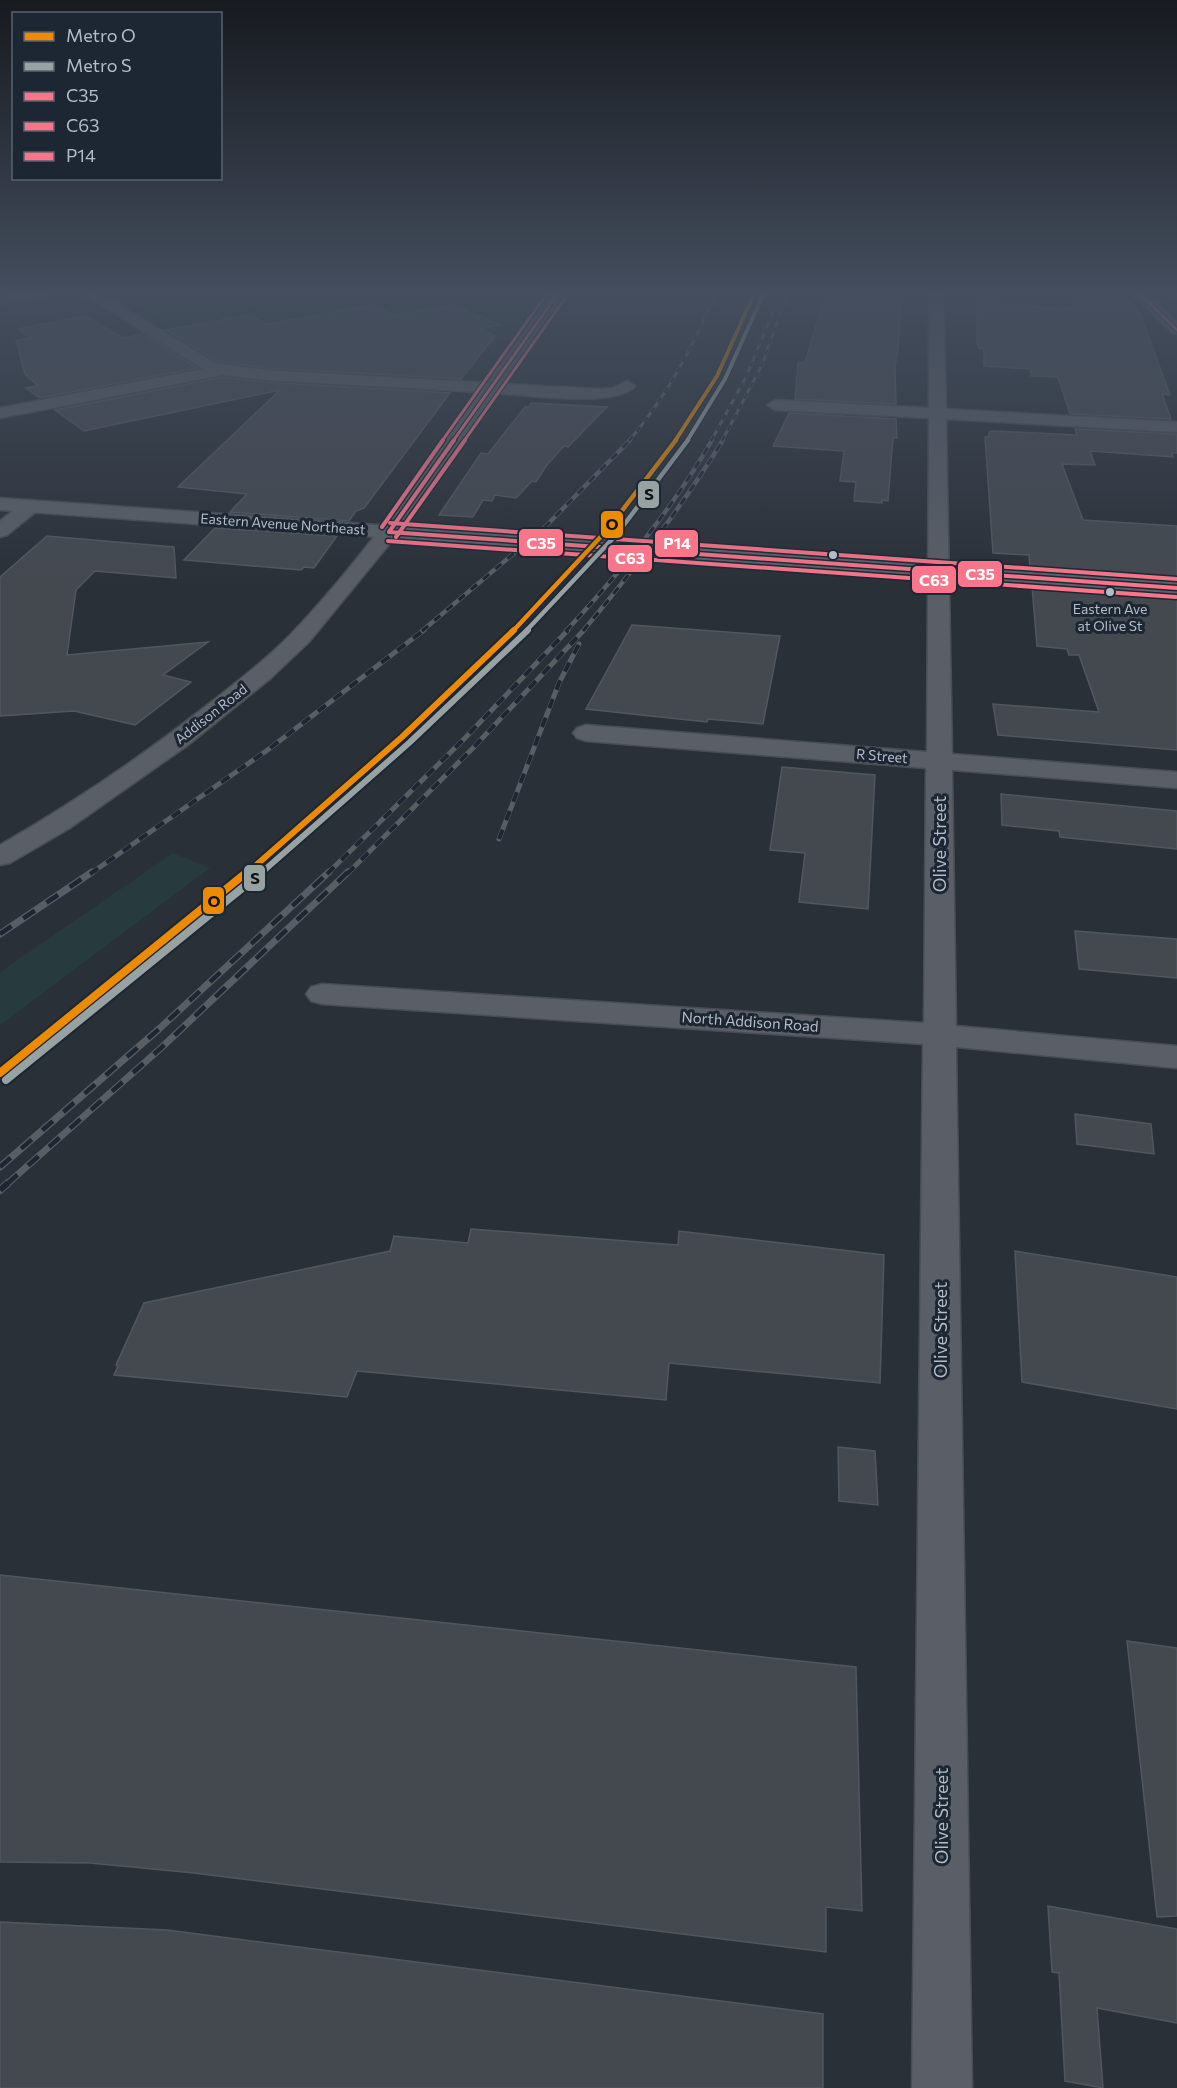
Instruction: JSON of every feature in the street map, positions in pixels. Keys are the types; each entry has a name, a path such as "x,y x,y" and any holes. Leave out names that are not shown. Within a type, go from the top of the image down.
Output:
{"main road":[{"name":"Eastern Avenue Northeast","path":"0,504 1177,588"}],"street":[{"path":"0,413 122,389"},
{"name":"Addison Road","path":"0,857 60,822 179,740 263,673 301,637 389,532 490,389"},
{"path":"517,389 601,394 621,389"},
{"name":"Olive Street","path":"938,389 942,2088"},
{"path":"775,405 1177,428"},
{"path":"0,531 31,506"},
{"name":"R Street","path":"586,733 1177,780"},
{"name":"North Addison Road","path":"322,994 940,1035 1177,1057"}],"green space":[{"path":"173,853 210,868 0,1025 0,972"}],"building":[{"path":"28,389 85,389 40,398"},
{"path":"160,389 390,389 450,393 364,508 356,511 349,521 230,512 247,494 178,487 280,390 84,431 55,410"},
{"path":"796,389 896,389 896,404 795,399"},
{"path":"1062,389 1168,389 1170,395 1162,394 1171,419 1070,414"},
{"path":"531,403 607,407 568,447 564,446 546,466 536,482 532,481 516,498 495,495 492,501 483,500 473,517 439,515 481,453 488,454 525,407 529,407"},
{"path":"789,413 896,419 897,438 893,438 888,501 882,500 882,503 854,501 856,482 840,481 844,451 773,446"},
{"path":"1075,429 1177,434 1177,453 1172,453 1173,457 1090,451 1095,465 1062,464 1083,520 1177,526 1177,580 1030,569 1029,555 993,553 985,437 989,437 989,432 993,431 1077,435"},
{"path":"215,528 337,536 314,568 304,567 301,570 184,560"},
{"path":"47,536 174,547 176,578 95,571 76,590 67,655 208,642 163,675 191,682 135,725 74,711 0,716 0,577"},
{"path":"1032,586 1177,596 1177,750 998,735 993,704 1099,712 1079,655 1069,655 1067,649 1037,646"},
{"path":"632,625 780,636 763,724 708,719 707,722 586,709"},
{"path":"782,767 875,775 868,909 799,902 805,853 770,850"},
{"path":"1001,794 1177,811 1177,849 1060,837 1059,831 1002,825"},
{"path":"1075,931 1177,939 1177,978 1079,969"},
{"path":"1075,1114 1151,1124 1154,1154 1077,1144"},
{"path":"471,1229 678,1245 679,1231 884,1255 880,1383 669,1363 666,1400 357,1371 347,1397 114,1375 118,1366 116,1365 144,1303 390,1251 394,1236 468,1243"},
{"path":"1015,1251 1177,1277 1177,1409 1022,1382"},
{"path":"838,1447 875,1451 878,1505 839,1501"},
{"path":"0,1575 856,1667 862,1911 826,1907 826,1952 194,1873 90,1863 0,1862"},
{"path":"1127,1641 1177,1648 1177,1916 1157,1917"},
{"path":"1048,1906 1177,1929 1177,2023 1097,2008 1103,2088 1065,2081 1059,1973 1052,1972"},
{"path":"0,1922 167,1930 823,2014 823,2088 0,2088"}],"railway":[{"path":"629,441 666,389"},
{"path":"711,441 739,389"},
{"path":"722,441 749,389"},
{"path":"422,631 545,527 630,440"},
{"path":"566,631 644,540 712,440"},
{"path":"583,631 656,538 691,490 723,440"},
{"path":"90,874 269,749 424,630"},
{"path":"327,874 465,738 568,630"},
{"path":"347,874 473,748 584,630"},
{"path":"499,839 559,683 579,644"},
{"path":"0,934 92,872"},
{"path":"0,1167 159,1029 329,872"},
{"path":"7,1184 161,1048 348,872"},
{"path":"0,1190 8,1183"}],"metro line":[{"name":"O","path":"0,1073 254,867 402,737 487,657 529,616 608,529 645,484 708,389"},
{"name":"S","path":"6,1080 261,873 409,743 495,663 578,578 617,534 688,441 720,389"}],"transit line":[{"name":"P14","path":"382,527 479,389"},
{"name":"C35","path":"389,532 490,389"},
{"name":"C63","path":"396,537 501,389"},
{"name":"P14","path":"390,523 1177,579"},
{"name":"C35","path":"389,532 1177,588"},
{"name":"C63","path":"388,541 1176,597"}],"place":[{"name":"Eastern Ave at Olive St","path":"1110,592"}]}
